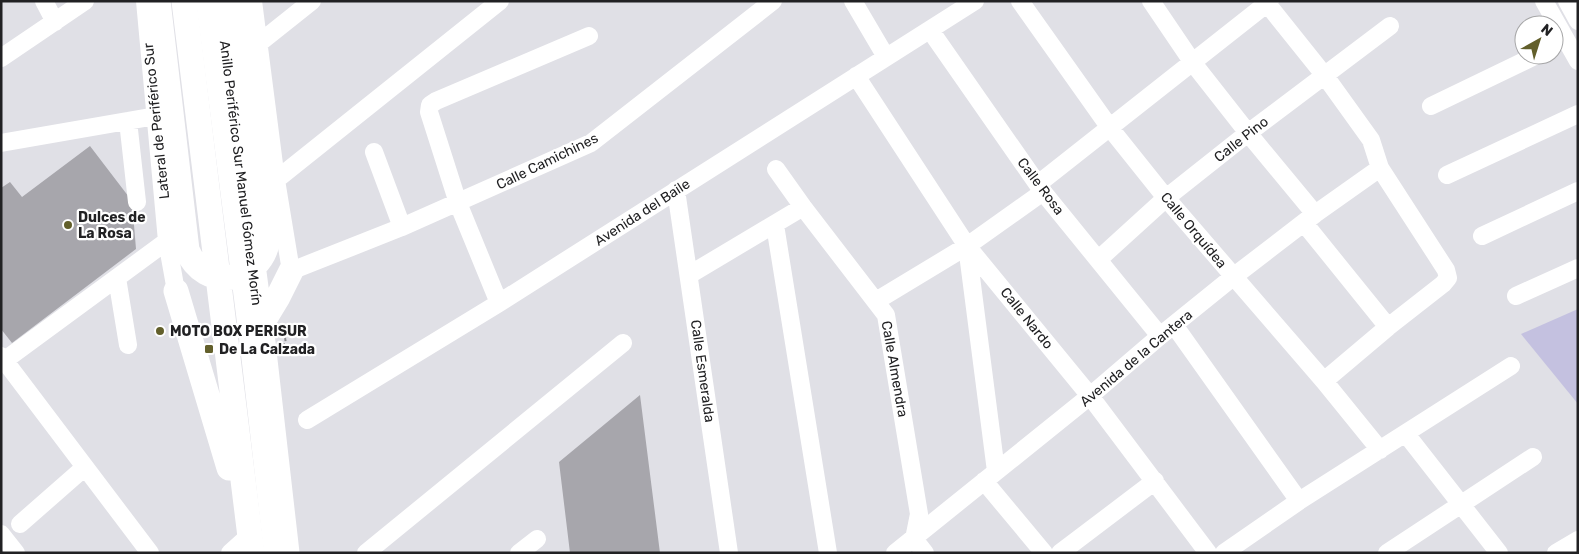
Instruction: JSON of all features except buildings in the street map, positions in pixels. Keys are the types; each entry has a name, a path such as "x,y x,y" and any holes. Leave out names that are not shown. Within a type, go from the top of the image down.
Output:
{"highway":[{"path":"158,1 187,250 194,262 204,271 217,277 238,276 245,273 256,265 268,240 268,183 236,1"},
{"path":"184,1 255,547"},
{"name":"Anillo Periférico Sur Manuel Gómez Morín","path":"218,1 261,325 288,553"},
{"path":"261,325 291,271"},
{"path":"176,291 255,547"}],"street":[{"path":"44,1 54,22"},
{"path":"1,58 85,1"},
{"name":"Lateral de Periférico Sur","path":"145,1 167,241 176,291"},
{"path":"195,1 255,547 230,553"},
{"path":"205,1 249,345 273,553"},
{"path":"253,1 268,183 291,271"},
{"path":"258,44 312,1"},
{"path":"268,183 500,1"},
{"name":"Calle Camichines","path":"291,271 402,227 591,143 773,1"},
{"path":"853,1 886,57"},
{"name":"Avenida del Baile","path":"307,420 499,303 975,1"},
{"name":"Calle Orquídea","path":"1020,1 1110,128 1166,198 1324,381 1380,450"},
{"path":"1151,1 1193,63 1248,133 1388,326"},
{"path":"1544,1 1549,15"},
{"path":"1567,1 1578,21"},
{"path":"876,302 967,246 1040,188 1110,128 1268,2 1371,140 1380,168 1446,270 1448,278 1324,381"},
{"name":"Calle Pino","path":"1099,259 1166,198 1248,133 1390,26"},
{"name":"Calle Rosa","path":"930,30 1040,188 1099,259 1167,331 1299,501"},
{"path":"499,303 458,203 429,112 430,105 436,100 589,36"},
{"path":"1564,48 1578,61"},
{"path":"1431,106 1516,65"},
{"name":"Calle Nardo","path":"856,76 967,246 1090,396 1208,553"},
{"path":"1447,176 1578,114"},
{"path":"1,143 156,116"},
{"path":"128,121 137,202"},
{"path":"374,152 402,227"},
{"name":"Avenida de la Cantera","path":"895,553 1090,396 1233,277 1310,218 1380,168"},
{"name":"Calle Almendra","path":"776,169 886,316 919,514 914,539"},
{"name":"Calle Esmeralda","path":"676,190 729,553"},
{"path":"1482,236 1578,191"},
{"path":"688,275 803,207"},
{"path":"775,225 828,553"},
{"path":"150,553 2,360 167,241"},
{"path":"967,246 990,476 1044,553"},
{"path":"1516,296 1578,268"},
{"path":"116,278 128,345"},
{"path":"366,553 622,344"},
{"path":"1224,553 1299,501 1511,366"},
{"path":"1406,434 1499,553"},
{"path":"1387,553 1532,457"},
{"path":"20,524 85,467"},
{"path":"1060,553 1155,482"},
{"path":"1,534 16,553"},
{"path":"519,553 537,539"},
{"path":"914,539 925,553"},
{"path":"1556,553 1578,540"}],"shaded area":[{"path":"1578,309 1578,404 1521,334"}],"place":[{"name":"Dulces de La Rosa","path":"68,225"},
{"name":"MOTO BOX PERISUR","path":"160,331"},
{"name":"De La Calzada","path":"209,349"}]}
